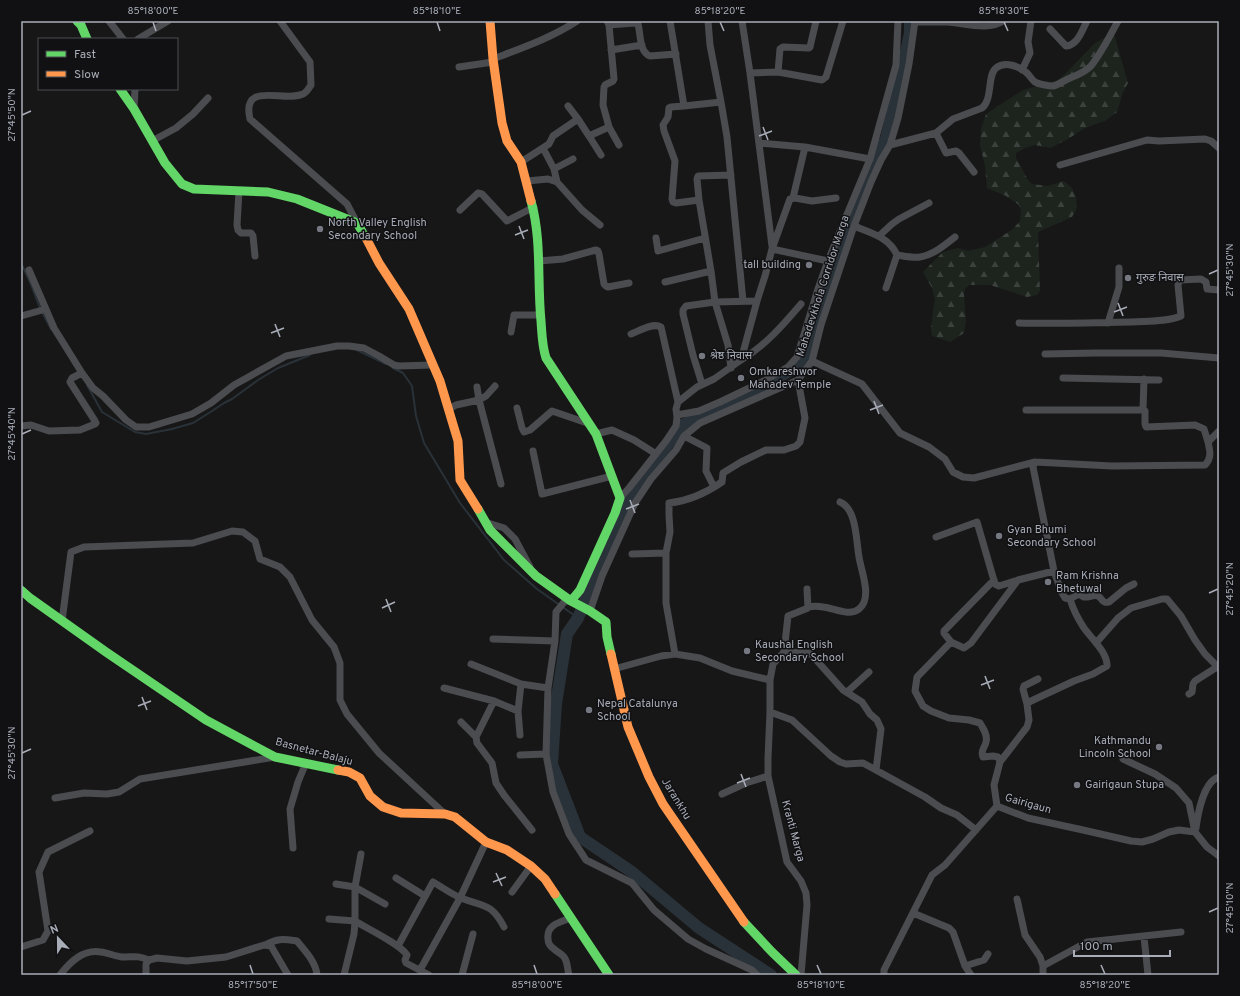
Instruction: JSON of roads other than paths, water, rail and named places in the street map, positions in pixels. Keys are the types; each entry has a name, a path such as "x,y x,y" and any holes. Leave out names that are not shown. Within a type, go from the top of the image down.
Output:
{"street":[{"path":"77,21 82,25 87,38"},
{"path":"109,21 122,38"},
{"path":"140,38 168,21"},
{"path":"280,21 310,62 312,85 304,94 295,96 258,96 251,101 248,111 250,120 347,204 357,223"},
{"path":"490,21 493,60 502,123 507,141 521,162 536,218 539,260 539,302 543,349 546,358 596,434 620,498"},
{"path":"459,67 493,60 532,45 577,21"},
{"path":"670,21 684,106"},
{"path":"708,21 710,45 727,137 743,301"},
{"path":"742,21 772,249"},
{"path":"778,72 780,49 783,47 809,48 816,21"},
{"path":"750,73 778,72 822,80 826,77 843,21"},
{"path":"677,415 699,411 720,402 788,367 797,357 828,261 870,159 896,65 898,21"},
{"path":"915,22 947,22 984,26 1001,23 1003,21"},
{"path":"1022,70 1030,53 1028,42 1031,21"},
{"path":"1050,29 1066,46 1071,46 1076,41 1087,21"},
{"path":"890,145 936,133 953,118 982,108 986,105 993,73 996,68 1004,65 1011,65 1022,70 1027,73 1035,83 1054,86 1080,74 1090,66 1117,23 1109,21"},
{"name":"Mahadevkhola Corridor Marga","path":"590,611 602,576 635,503 651,479 676,450 684,436 700,424 798,380 812,361 821,325 854,226 871,182 890,145 898,118 909,64 915,22"},
{"path":"619,145 609,127 603,105 604,87 614,79 608,23 638,24 643,51 646,55 676,54"},
{"path":"611,50 642,45"},
{"path":"121,90 134,109 165,163 182,184 194,190 268,192 297,199 357,223"},
{"path":"134,109 135,90"},
{"path":"152,141 176,128 193,114 208,98"},
{"path":"699,200 676,203 673,202 674,161 663,125 668,118 669,108 671,107 721,102"},
{"path":"568,106 601,155"},
{"path":"521,162 549,144 552,137 578,120"},
{"path":"589,136 609,127"},
{"path":"936,133 946,153 956,151 959,153 974,172"},
{"path":"1060,164 1147,140 1205,140 1211,141 1219,148"},
{"path":"759,143 805,147 870,159"},
{"path":"741,360 772,249 790,200 793,198 805,147"},
{"path":"543,148 554,169 557,182"},
{"path":"554,169 573,159"},
{"path":"731,175 698,176 697,179 711,271 714,302 728,344 731,368"},
{"path":"527,181 548,178 557,182 582,210 600,225"},
{"path":"238,191 238,230 242,233 251,233 253,236 255,256"},
{"path":"460,210 478,193 482,194 507,221 534,207"},
{"path":"793,198 812,201 836,198"},
{"path":"880,236 899,219 929,203"},
{"name":"Jarankhu","path":"357,223 379,263 409,309 440,381 458,441 460,480 490,530 533,573 568,601 590,611 606,622 607,636 614,670 628,727 649,777 663,804 744,922 796,975"},
{"path":"854,226 880,236 895,251 897,255 886,288"},
{"path":"897,255 919,257 925,256 945,246 955,237"},
{"path":"656,238 658,251 706,238"},
{"path":"772,249 828,261"},
{"path":"539,260 563,259 596,250 599,254 604,284 608,287 629,283"},
{"path":"1108,323 1119,287 1119,268"},
{"path":"29,270 54,328 82,373 93,388 103,396 126,420 136,427 142,428 159,425 192,414 211,403 234,385 286,356 337,346 349,346 364,348 394,365 432,365"},
{"path":"665,282 711,271"},
{"path":"1019,323 1108,323 1177,318 1181,316 1178,285 1180,280 1201,279 1206,282 1208,289 1219,290"},
{"path":"702,384 693,355 683,310 686,306 714,302 757,301"},
{"path":"757,975 752,970 688,939 654,910 632,883 609,870 586,860 569,834 553,792 546,754 548,688 555,641 556,612 580,590 615,513 620,498 656,454 676,426 676,409 681,400 702,384 714,379 752,353 778,331 801,304"},
{"path":"21,316 46,309"},
{"path":"511,332 514,315 541,315"},
{"path":"631,334 652,326 661,326 681,400"},
{"path":"1045,354 1161,353 1219,358"},
{"path":"812,361 862,384 900,433 928,447 945,458 953,472 963,477 974,478 1035,462 1112,466 1205,465 1211,456 1204,429 1195,425 1146,427 1144,410 1144,379"},
{"path":"21,426 31,425 49,431 80,430 95,424 95,420 70,382 72,378 82,373"},
{"path":"1063,378 1159,380"},
{"path":"675,654 666,603 666,553 670,532 668,515 669,503 683,502 711,490 722,482 723,473 741,462 766,450 784,450 796,446 800,442 805,418 798,380"},
{"path":"449,409 456,405 479,400 486,396 495,386"},
{"path":"477,387 501,484"},
{"path":"517,408 524,432 530,430 552,411 590,424"},
{"path":"1026,410 1144,410"},
{"path":"596,434 612,430 634,440 656,454"},
{"path":"1208,442 1219,431"},
{"path":"684,436 707,448 706,470 714,487"},
{"path":"533,451 542,494 612,476"},
{"path":"1035,462 1033,467 1054,571 1061,591 1065,598 1070,599"},
{"path":"840,502 848,508 855,528 865,582 866,593 863,605 858,610 850,612 818,606 808,607 807,609 788,616 784,652 810,653 843,690 862,702 870,714 877,720 881,729 876,770"},
{"path":"936,537 978,523 982,543 995,584 999,586 1054,571"},
{"path":"62,621 71,552 84,547 192,543 232,531 243,532 255,541 260,559 280,567 290,577 312,620 334,647 340,663 340,700 347,714 379,752 445,814"},
{"path":"632,554 666,553"},
{"path":"994,580 944,631 951,642 953,641 964,648 971,643 1018,580"},
{"path":"1070,599 1078,594 1084,597 1098,596 1106,603 1134,584"},
{"path":"808,589 808,607"},
{"name":"Basnetar-Balaju","path":"21,590 62,621 206,720 275,757 349,772 360,778 370,796 383,807 401,813 445,814 455,817 486,842 507,850 531,866 545,879 609,975"},
{"path":"1027,704 1047,692 1074,680 1093,674 1107,666 1107,663 1096,643 1084,629 1070,599"},
{"path":"1096,643 1118,618 1132,608 1162,599 1167,599 1181,616 1205,654 1218,667 1195,681 1192,692 1188,694"},
{"path":"493,639 555,641"},
{"path":"951,642 917,677 915,691 923,706 931,711 949,718 969,720 980,723 986,736 986,742 982,752 983,757 998,757 1000,762"},
{"name":"Kranti Marga","path":"784,652 773,664 770,680 768,776 788,862 797,874 806,893 807,905 801,975"},
{"path":"614,670 661,656 675,654 700,658 732,671 770,680"},
{"path":"471,664 522,684 548,688"},
{"path":"846,692 869,672"},
{"path":"997,806 994,785 1000,762 1027,727 1029,720 1023,689 1024,686 1038,678"},
{"path":"520,735 518,711 522,684"},
{"path":"444,688 494,701 518,711"},
{"path":"476,737 494,701"},
{"path":"770,712 792,720 831,756 840,762 846,764 863,763 925,797 941,808 957,815 976,830"},
{"path":"461,722 476,737 477,743 492,762 496,783 532,830"},
{"path":"520,755 546,754"},
{"path":"55,798 84,793 107,794 119,792 140,778 275,757"},
{"path":"1123,759 1155,774 1176,788 1189,803 1195,832 1207,847 1219,856"},
{"path":"293,848 290,809 298,782 306,763"},
{"path":"722,794 746,783 768,776"},
{"path":"1195,832 1199,811 1209,783 1216,777 1219,777"},
{"name":"Gairigaun","path":"884,975 884,970 932,875 945,865 997,806 1028,818 1131,841 1142,842 1153,840 1169,832 1179,830 1195,832"},
{"path":"21,947 43,940 48,931 39,872 48,852 90,831"},
{"path":"420,970 460,898 486,842"},
{"path":"344,975 354,934 355,887 361,854"},
{"path":"512,892 531,866"},
{"path":"396,878 425,896"},
{"path":"398,946 433,882 460,898 484,905 498,916 504,927"},
{"path":"336,884 355,887 384,904"},
{"path":"1017,899 1025,935 1040,957 1043,975"},
{"path":"913,913 949,928 953,932 965,966 972,975"},
{"path":"569,975 565,957 554,949 548,942 547,933 551,927 571,918"},
{"path":"330,919 355,921 398,946 407,955 405,960 406,963 430,975"},
{"path":"1042,966 1087,942 1181,932"},
{"path":"462,975 473,934"},
{"path":"1144,937 1148,975"},
{"path":"60,975 75,959 86,952 99,952 121,957 140,956 149,960 157,958 187,961 226,957 283,938 297,941 316,969 317,975"},
{"path":"264,945 271,946 288,975"},
{"path":"965,966 984,960 988,954"},
{"path":"146,975 146,964 149,960"}],"waterway":[{"path":"771,975 699,928 632,872 580,837 552,764 556,704 567,634 578,618 628,499 682,425 720,409 801,364 816,323 821,299 834,260 878,151 886,139 910,33 910,21"},
{"path":"21,263 40,308"},
{"path":"42,312 51,329"},
{"path":"357,350 386,364"},
{"path":"87,385 102,412 135,432 146,434 193,423 278,368 310,355"},
{"path":"393,368 403,373 412,386 416,416 424,443 460,503 504,560 537,589 578,618"}],"place":[{"name":"North Valley English Secondary School","path":"320,229"},
{"name":"tall building","path":"809,265"},
{"name":"गुरुङ निवास","path":"1128,278"},
{"name":"श्रेष्ठ निवास","path":"702,356"},
{"name":"Omkareshwor Mahadev Temple","path":"741,378"},
{"name":"Gyan Bhumi Secondary School","path":"999,536"},
{"name":"Ram Krishna Bhetuwal","path":"1048,582"},
{"name":"Kaushal English Secondary School","path":"747,651"},
{"name":"Nepal Catalunya School","path":"589,710"},
{"name":"Kathmandu Lincoln School","path":"1159,747"},
{"name":"Gairigaun Stupa","path":"1077,785"}]}
